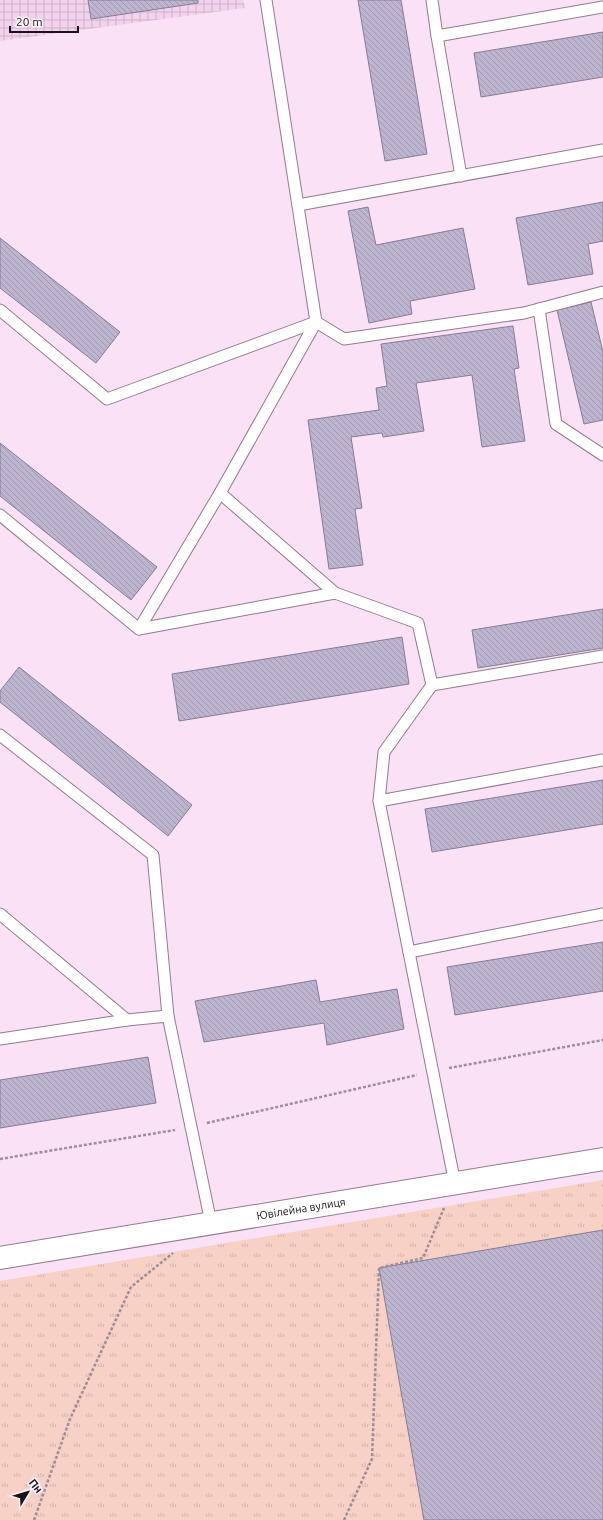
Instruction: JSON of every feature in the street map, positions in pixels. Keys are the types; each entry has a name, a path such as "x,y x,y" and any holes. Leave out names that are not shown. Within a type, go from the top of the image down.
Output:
{"street":[{"name":"Ювілейна вулиця","path":"0,1258 603,1159"}],"lane":[{"path":"139,629 220,493 316,322 266,0"},
{"path":"432,0 436,36 460,176"},
{"path":"436,36 603,6"},
{"path":"298,205 603,150"},
{"path":"316,322 344,339 524,313 603,292"},
{"path":"539,309 556,424 603,455"},
{"path":"0,310 107,399 316,322"},
{"path":"220,493 335,593 418,623 432,685"},
{"path":"0,515 139,629 335,593"},
{"path":"455,1184 378,801 384,752 432,685 603,656"},
{"path":"0,735 153,855 168,1016 211,1223"},
{"path":"378,801 603,760"},
{"path":"0,914 127,1020"},
{"path":"409,952 603,914"},
{"path":"0,1039 127,1020 168,1016"}],"path":[{"path":"0,1160 191,1127 432,1071 603,1040"},
{"path":"344,1520 372,1459 379,1268 423,1258 455,1184"},
{"path":"34,1520 70,1419 132,1287 174,1252"}],"shaded area":[{"path":"0,0 243,0 245,8 0,41"}],"green space":[{"path":"603,1180 603,1520 0,1520 0,1281"}],"building":[{"path":"88,0 198,0 198,3 91,19"},
{"path":"358,0 401,0 427,154 385,161"},
{"path":"603,32 603,77 481,97 474,53"},
{"path":"603,202 603,241 588,244 593,274 528,285 516,218"},
{"path":"368,207 376,245 463,228 475,289 410,301 412,314 369,323 348,211"},
{"path":"0,238 120,332 96,363 0,288"},
{"path":"591,302 603,352 603,420 584,424 557,310"},
{"path":"513,326 519,368 514,369 525,441 482,447 472,375 416,383 424,431 383,437 382,433 351,437 362,508 355,509 363,565 329,569 308,420 379,410 376,388 387,386 381,344"},
{"path":"0,443 157,567 131,600 0,496"},
{"path":"603,609 603,648 478,668 472,630"},
{"path":"402,637 409,684 179,721 172,674"},
{"path":"19,667 192,805 168,836 0,702 0,691"},
{"path":"603,780 603,824 432,852 425,809"},
{"path":"603,942 603,991 455,1015 447,967"},
{"path":"316,980 320,1002 397,989 404,1029 327,1045 324,1023 204,1042 195,1001"},
{"path":"148,1057 156,1103 0,1128 0,1080"},
{"path":"603,1230 603,1520 424,1520 379,1268"}]}
